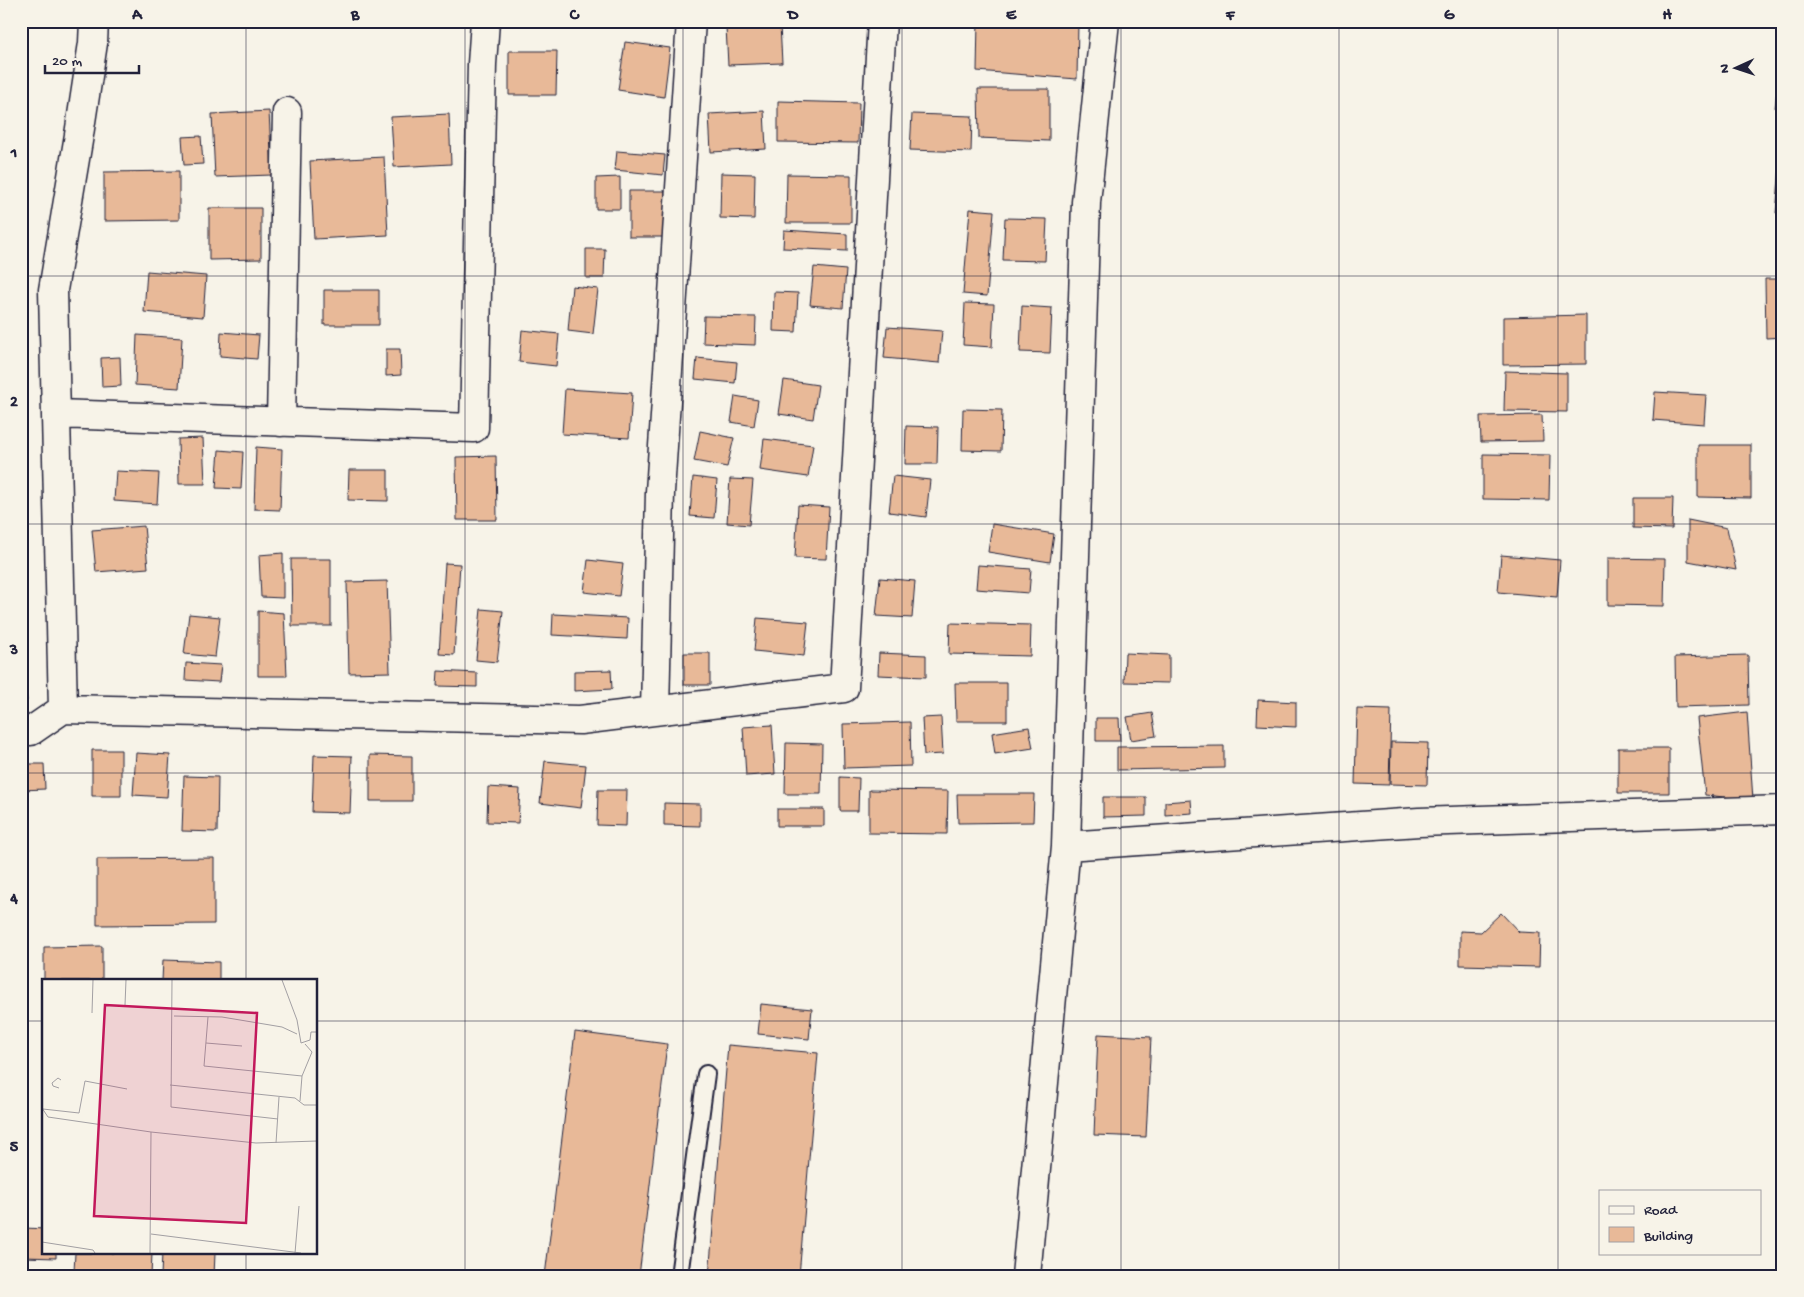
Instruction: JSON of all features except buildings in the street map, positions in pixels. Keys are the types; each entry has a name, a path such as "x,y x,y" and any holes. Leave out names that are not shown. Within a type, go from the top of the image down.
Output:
{"street":[{"path":"64,709 53,290 84,107 93,43 94,21"},
{"path":"56,414 474,428 482,64 485,21"},
{"path":"655,711 660,492 691,21"},
{"path":"21,731 31,731 64,709 580,720 844,688 882,21"},
{"path":"1026,1276 1066,846 1086,202 1105,21"},
{"path":"281,422 287,112"},
{"path":"1066,846 1419,822 1783,810"}],"lane":[{"path":"679,1276 706,1074"}]}
